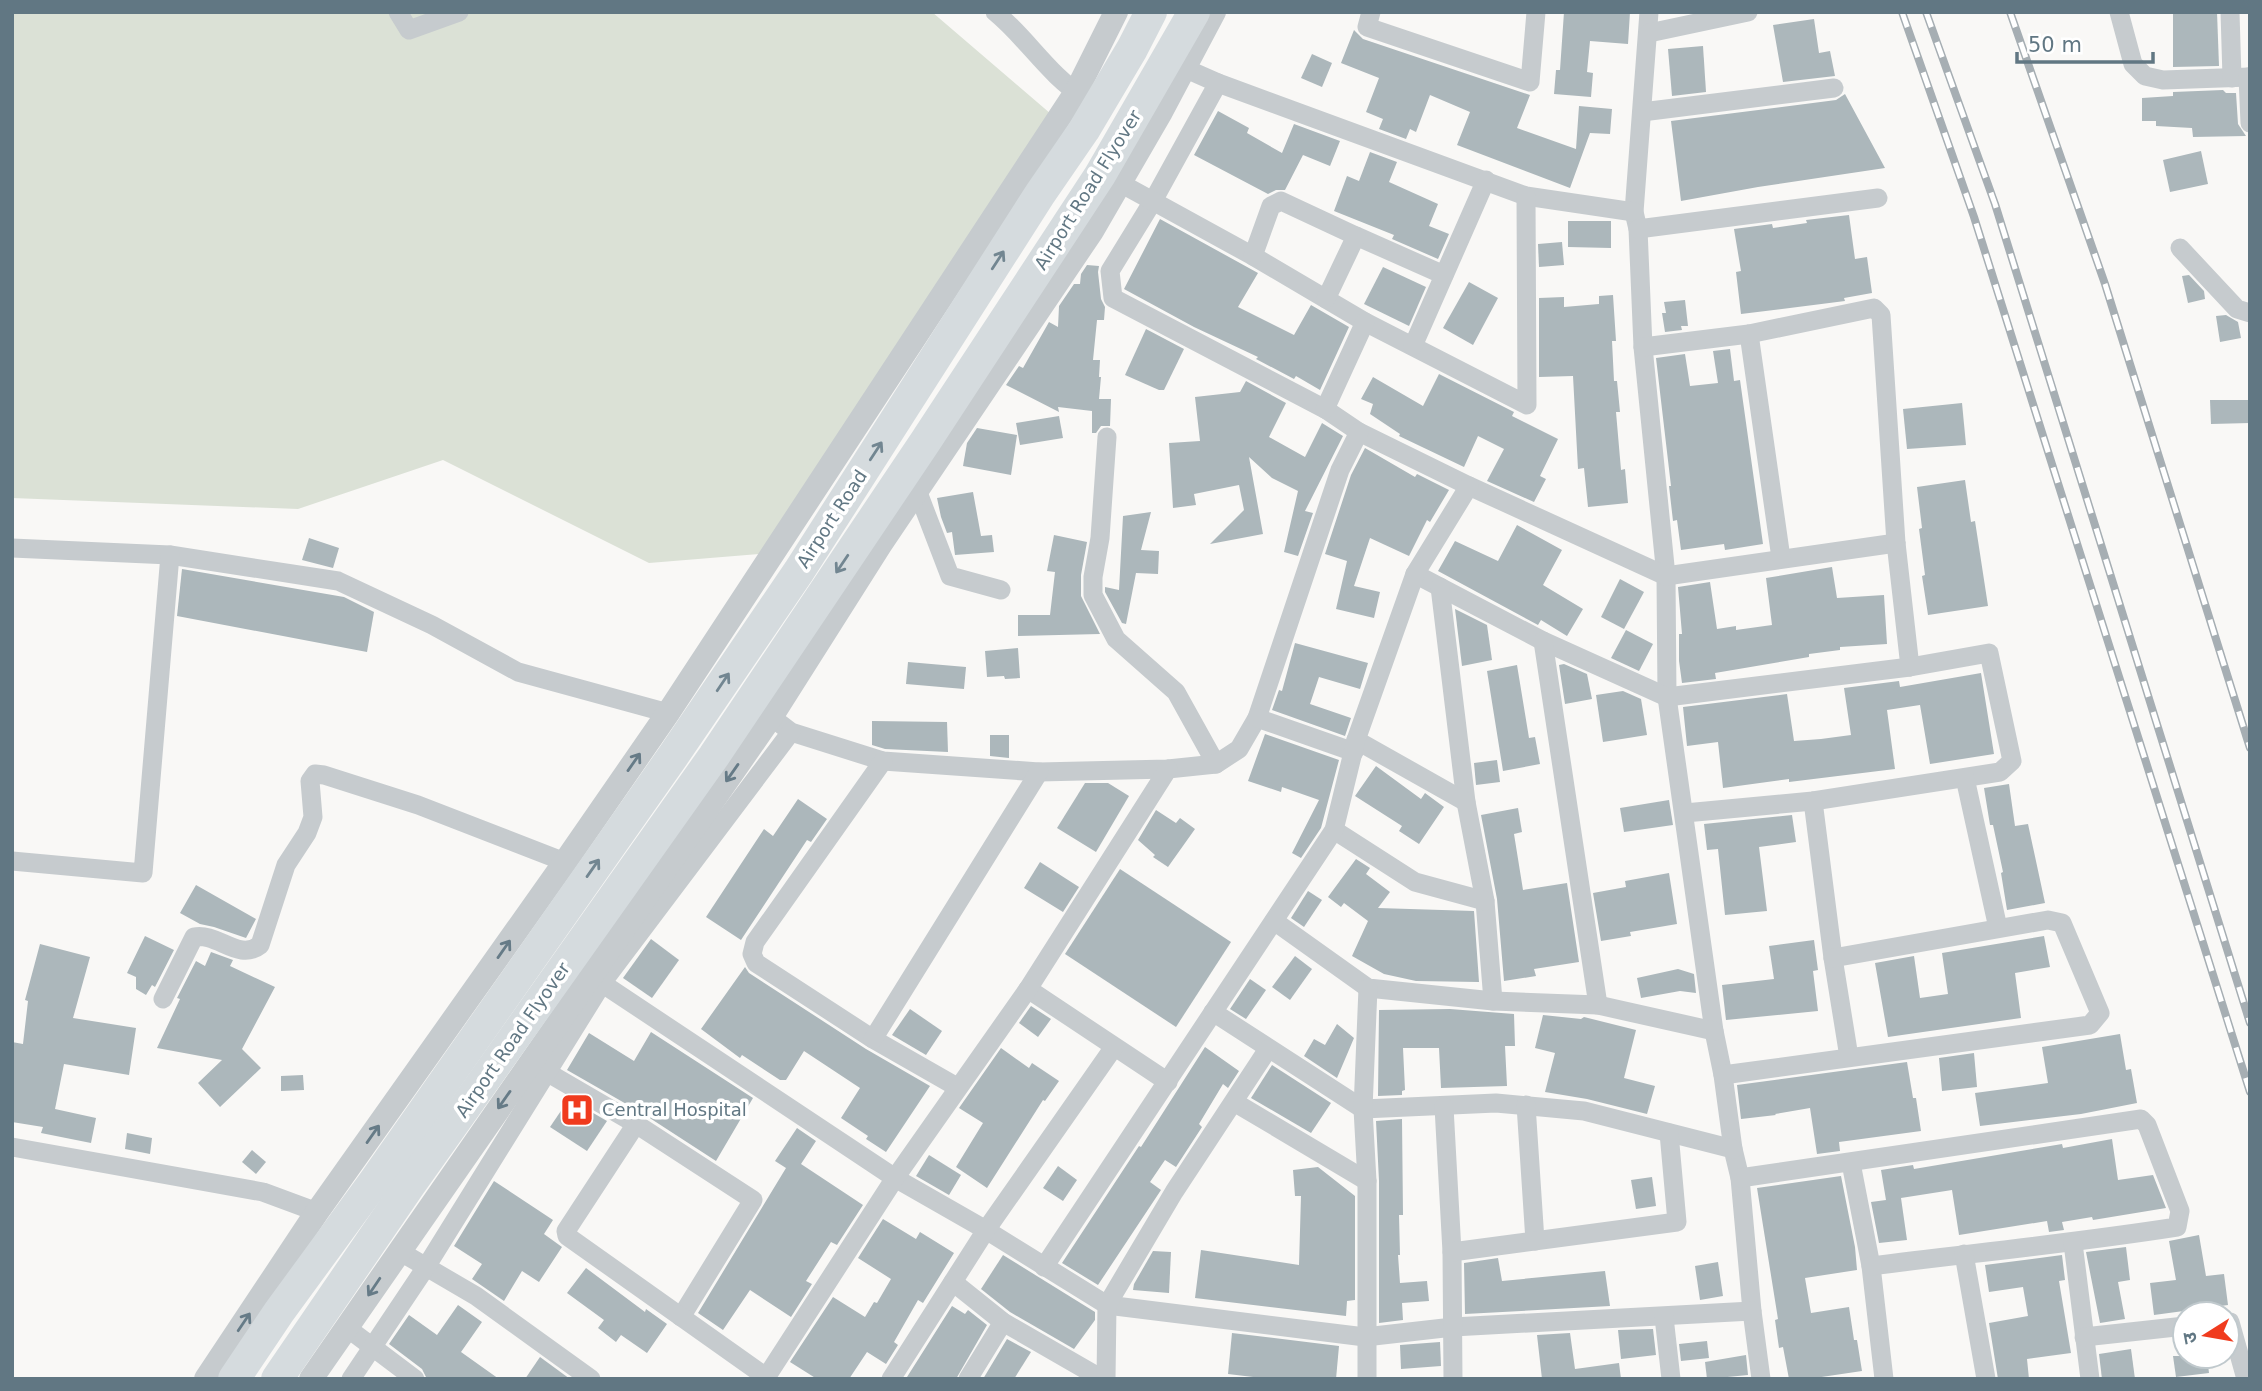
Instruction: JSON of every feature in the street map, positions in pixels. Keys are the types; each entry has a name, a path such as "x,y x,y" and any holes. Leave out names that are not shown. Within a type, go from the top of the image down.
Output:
{"main road":[{"name":"Airport Road Flyover","path":"1087,99 1132,49 1151,12"},
{"name":"Airport Road Flyover","path":"277,1379 417,1175 620,891 771,717 984,371 1100,175 1174,68 1194,12"},
{"name":"Airport Road","path":"542,925 673,756 799,571 1087,99"},
{"name":"Airport Road Flyover","path":"234,1379 542,925"}],"street":[{"path":"398,12 410,30 459,12"},
{"path":"995,12 1042,62 1087,99"},
{"path":"206,1379 317,1212 542,925 565,862 1087,99 1116,12"},
{"path":"312,1379 399,1251 538,1068 771,717 917,490 984,371 1092,231 1120,183 1174,68 1214,12"},
{"path":"1371,12 1367,27 1530,82 1536,12"},
{"path":"1649,12 1636,220 1643,347 1666,576 1667,697 1714,1031 1740,1178 1761,1379"},
{"path":"1648,33 1748,12"},
{"path":"2119,12 2133,64 2145,76 2163,80 2243,77"},
{"path":"2230,12 2250,123"},
{"path":"1174,68 1526,196 1636,220 1878,198"},
{"path":"1218,83 1153,201 1110,271 1113,298 1325,409 1359,432 1469,486 1666,576 1896,542"},
{"path":"1642,113 1834,88"},
{"path":"1413,346 1486,180"},
{"path":"1120,183 1365,322 1527,405 1526,196"},
{"path":"1252,256 1271,206 1281,201 1444,275"},
{"path":"1326,299 1356,236"},
{"path":"2180,248 2237,309 2250,313"},
{"path":"1643,347 1749,334 1874,308 1881,315 1896,542 1910,667"},
{"path":"1325,409 1365,322"},
{"path":"1749,334 1781,558"},
{"path":"771,717 883,761 1039,772 1168,769 1216,764 1239,749 1258,718 1340,470 1359,432"},
{"path":"1107,437 1093,595 1116,639 1176,692 1216,764"},
{"path":"1044,1267 1334,830 1355,746 1415,574 1469,486"},
{"path":"917,490 950,576 1001,590"},
{"path":"12,548 170,555 338,581 432,625 518,672 668,713"},
{"path":"12,861 143,873 170,555"},
{"path":"1415,574 1543,641 1667,697 1910,667 1989,653 2012,761 2000,772 1813,801 1685,813"},
{"path":"1440,587 1466,802 1485,901 1493,1001"},
{"path":"1543,641 1598,1005"},
{"path":"1258,718 1355,746 1466,802"},
{"path":"883,761 755,942 752,954 756,963 873,1039 957,1087"},
{"path":"636,1124 566,1234 765,1378 895,1178 1028,989 1168,769"},
{"path":"873,1039 1039,772"},
{"path":"163,999 194,937 202,935 244,952 253,951 260,945 286,864 307,833 313,817 310,781 315,774 406,800 565,862"},
{"path":"1965,778 1998,928"},
{"path":"1813,801 1849,1057"},
{"path":"1334,830 1415,883 1485,901"},
{"path":"1723,1075 2090,1025 2100,1013 2062,923 2048,920 1833,958"},
{"path":"1275,922 1368,988 1493,1001 1598,1005 1714,1031"},
{"path":"597,979 895,1178 986,1230 1107,1305 1365,1337 1453,1327 1752,1311"},
{"path":"1367,1379 1367,1181 1363,1109 1368,988"},
{"path":"1028,989 1168,1082"},
{"path":"1213,1012 1363,1109 1496,1103 1584,1111 1733,1149"},
{"path":"891,1379 986,1230 1114,1047"},
{"path":"953,1282 1003,1322 1104,1379 1107,1305 1174,1192 1268,1049"},
{"path":"538,1068 636,1124 753,1199 681,1317"},
{"path":"351,1379 426,1267 538,1068"},
{"path":"1234,1102 1367,1181"},
{"path":"1525,1105 1535,1241"},
{"path":"1444,1107 1452,1252 1453,1379"},
{"path":"1740,1178 2141,1119 2147,1125 2180,1211 2177,1227 2073,1243 1871,1266"},
{"path":"1452,1252 1677,1222 1670,1133"},
{"path":"12,1147 263,1192 317,1212"},
{"path":"1851,1163 1871,1266 1884,1379"},
{"path":"2073,1243 2090,1379"},
{"path":"399,1251 476,1296 591,1379"},
{"path":"1964,1254 1986,1379"},
{"path":"1664,1317 1671,1379"},
{"path":"968,1379 1003,1322"},
{"path":"346,1327 415,1379"},
{"path":"2084,1337 2171,1328"},
{"path":"2241,1361 2246,1379"}],"shaded area":[{"path":"12,12 932,12 1058,120 759,554 649,563 443,460 298,509 12,498"}],"building":[{"path":"1564,12 1630,12 1628,44 1590,41 1587,72 1593,73 1591,97 1554,94 1556,70 1560,70"},
{"path":"2173,12 2217,12 2219,66 2173,67"},
{"path":"1814,19 1819,53 1830,51 1835,76 1783,82 1773,25"},
{"path":"1354,30 1363,39 1530,95 1517,128 1576,149 1579,106 1612,109 1610,134 1590,133 1570,188 1457,145 1470,112 1430,95 1416,132 1410,129 1406,139 1379,129 1383,119 1366,112 1379,78 1341,63"},
{"path":"1703,46 1706,92 1672,96 1668,49"},
{"path":"1312,54 1332,63 1322,87 1301,78"},
{"path":"2223,90 2226,93 2236,93 2238,124 2246,136 2193,137 2192,128 2156,126 2156,121 2142,121 2142,98 2173,96 2173,92"},
{"path":"1845,94 1885,168 1681,201 1671,121 1836,100"},
{"path":"1218,111 1249,128 1247,133 1282,153 1294,124 1340,141 1330,166 1303,155 1285,190 1268,194 1194,155"},
{"path":"2201,151 2208,184 2170,192 2163,160"},
{"path":"1370,152 1397,162 1389,182 1438,204 1429,226 1449,234 1438,259 1392,239 1394,235 1334,211 1347,176 1359,181"},
{"path":"1849,215 1855,259 1867,257 1872,293 1844,298 1845,301 1741,314 1736,272 1741,271 1734,229 1772,224 1773,228 1807,223 1806,220"},
{"path":"1160,219 1258,273 1238,307 1294,335 1311,305 1349,327 1320,390 1296,376 1294,379 1256,359 1258,357 1194,327 1124,289"},
{"path":"1568,221 1611,221 1611,248 1568,247"},
{"path":"1562,242 1564,265 1539,267 1538,244"},
{"path":"1087,265 1099,266 1101,299 1105,307 1104,320 1097,320 1093,360 1100,360 1099,399 1111,399 1110,426 1101,426 1096,433 1092,433 1092,411 1058,407 1059,412 1006,385 1019,366 1023,368 1049,322 1058,327 1059,306 1074,284 1080,284 1081,274"},
{"path":"1383,267 1426,287 1409,326 1364,304"},
{"path":"2189,275 2204,291 2205,299 2188,303 2182,276"},
{"path":"1469,282 1498,298 1473,345 1443,328"},
{"path":"1613,295 1616,341 1612,341 1614,381 1617,381 1620,412 1616,412 1621,470 1625,469 1628,503 1588,507 1584,468 1578,469 1573,376 1539,377 1539,298 1564,297 1564,307 1599,304 1599,296"},
{"path":"1685,300 1688,326 1681,326 1682,330 1665,332 1662,313 1666,313 1664,302"},
{"path":"2226,315 2238,322 2241,338 2220,342 2216,316"},
{"path":"1146,329 1184,349 1164,390 1125,375"},
{"path":"1730,349 1734,381 1740,380 1763,544 1725,550 1724,544 1681,550 1677,520 1673,521 1656,358 1685,354 1690,386 1718,383 1713,351"},
{"path":"1439,374 1514,412 1512,416 1558,439 1540,476 1546,479 1534,502 1487,481 1504,449 1478,436 1464,467 1399,436 1400,434 1370,414 1373,404 1361,399 1373,377 1423,406"},
{"path":"1246,381 1286,403 1269,437 1305,457 1322,423 1343,436 1305,511 1313,513 1298,556 1284,552 1298,491 1272,478 1249,457 1263,534 1210,544 1244,510 1239,485 1194,494 1196,505 1173,508 1169,443 1200,441 1195,397 1240,392"},
{"path":"2210,400 2250,400 2250,423 2211,424"},
{"path":"1962,403 1966,445 1907,449 1903,409"},
{"path":"1059,416 1063,438 1020,445 1016,423"},
{"path":"977,428 1017,435 1011,475 963,466 967,443"},
{"path":"1365,448 1415,477 1417,474 1449,490 1430,522 1427,520 1409,556 1370,538 1354,586 1380,592 1374,618 1336,609 1347,561 1325,554 1351,475"},
{"path":"1965,480 1971,522 1975,521 1988,606 1928,615 1922,576 1925,575 1917,487"},
{"path":"973,492 981,536 992,535 994,552 955,555 952,532 947,533 937,498"},
{"path":"1151,512 1141,550 1159,551 1158,574 1136,573 1126,624 1122,623 1105,592 1105,587 1119,590 1123,516"},
{"path":"1517,525 1562,550 1543,585 1583,609 1567,636 1541,620 1538,625 1438,571 1455,541 1498,561"},
{"path":"1054,535 1087,542 1081,575 1081,596 1100,634 1018,636 1018,615 1050,615 1055,572 1047,571"},
{"path":"309,538 339,548 333,568 302,560"},
{"path":"1832,567 1837,598 1884,595 1887,644 1840,647 1840,650 1809,654 1809,657 1715,673 1716,679 1682,683 1678,587 1710,582 1717,629 1736,626 1736,630 1772,625 1766,578"},
{"path":"182,569 344,597 374,612 367,652 177,616"},
{"path":"1620,579 1644,592 1624,629 1601,617"},
{"path":"1455,609 1487,625 1492,660 1462,666"},
{"path":"1626,630 1653,644 1639,671 1611,658"},
{"path":"1295,643 1368,663 1360,689 1319,677 1310,704 1351,718 1345,736 1272,710 1279,690 1282,691"},
{"path":"1018,648 1020,678 987,677 985,651"},
{"path":"908,662 966,667 964,689 906,684"},
{"path":"1564,664 1587,674 1592,699 1565,704 1559,665"},
{"path":"1517,665 1529,738 1535,737 1540,764 1503,771 1487,671"},
{"path":"1981,673 1994,754 1930,764 1920,705 1887,710 1895,769 1723,788 1718,742 1687,746 1683,707 1787,694 1794,741 1821,739 1851,735 1844,688 1899,681 1900,687"},
{"path":"1623,691 1641,699 1647,735 1603,742 1596,695"},
{"path":"872,721 947,722 948,752 885,749 872,745"},
{"path":"1265,734 1339,760 1321,828 1301,858 1292,853 1319,800 1282,787 1281,792 1248,781"},
{"path":"990,735 1009,735 1009,758 990,756"},
{"path":"1497,760 1500,782 1476,785 1474,763"},
{"path":"1376,766 1421,799 1425,793 1444,807 1419,844 1399,831 1402,826 1355,796"},
{"path":"1085,783 1108,783 1129,796 1096,852 1057,828"},
{"path":"2009,784 2015,826 2028,824 2045,903 2007,910 2003,872 1993,825 1990,825 1984,788"},
{"path":"798,799 827,819 811,842 807,840 741,940 706,917 764,829 773,836"},
{"path":"1669,800 1673,825 1624,832 1620,808"},
{"path":"1518,808 1522,832 1514,834 1523,890 1567,883 1579,962 1534,969 1536,976 1504,981 1497,899 1481,815"},
{"path":"1156,810 1176,823 1180,818 1195,829 1168,867 1153,857 1155,855 1138,840"},
{"path":"1792,815 1796,842 1759,847 1767,911 1725,915 1718,849 1707,850 1704,824"},
{"path":"1356,859 1370,868 1366,874 1390,892 1378,908 1474,911 1479,982 1416,981 1384,974 1352,956 1368,921 1344,903 1341,907 1328,897"},
{"path":"1040,862 1079,887 1063,912 1024,888"},
{"path":"1120,869 1231,942 1176,1027 1065,954"},
{"path":"1669,873 1677,924 1630,932 1631,936 1601,941 1593,893 1626,887 1625,881"},
{"path":"196,885 256,919 246,938 200,924 180,913"},
{"path":"1308,891 1322,900 1304,927 1291,918"},
{"path":"145,936 174,950 155,987 152,985 146,995 136,989 136,977 127,973"},
{"path":"2044,936 2050,967 2015,973 2021,1018 1888,1037 1875,963 1914,956 1920,998 1948,994 1942,953"},
{"path":"651,939 679,960 652,998 623,978"},
{"path":"1814,940 1818,970 1813,971 1818,1011 1726,1020 1722,985 1774,979 1769,946"},
{"path":"40,944 90,957 73,1018 136,1028 129,1075 64,1064 55,1109 96,1118 91,1143 41,1133 43,1127 12,1122 12,1042 23,1044 28,1001 25,1000"},
{"path":"211,952 233,960 230,966 275,987 242,1049 261,1068 220,1107 198,1083 222,1060 157,1048 180,999 177,998 196,961 205,966"},
{"path":"1295,956 1312,969 1290,1000 1272,987"},
{"path":"745,967 749,973 866,1049 930,1086 886,1152 841,1118 860,1088 804,1051 786,1080 780,1080 742,1055 740,1058 701,1029"},
{"path":"1678,969 1694,974 1696,993 1680,991 1641,998 1637,978"},
{"path":"1250,979 1266,990 1246,1019 1230,1009"},
{"path":"1031,1006 1051,1019 1038,1037 1019,1023"},
{"path":"910,1009 942,1031 926,1055 892,1035"},
{"path":"1450,1009 1514,1014 1515,1046 1505,1046 1507,1086 1441,1088 1439,1048 1403,1048 1405,1090 1402,1095 1378,1096 1379,1010"},
{"path":"1543,1015 1581,1019 1584,1017 1636,1030 1624,1078 1655,1086 1647,1114 1545,1092 1555,1053 1535,1048"},
{"path":"1337,1024 1354,1038 1337,1078 1304,1056 1314,1039 1325,1045"},
{"path":"651,1032 753,1098 716,1161 642,1113 567,1070 589,1033 634,1061"},
{"path":"2120,1034 2126,1070 2131,1069 2137,1103 2081,1114 1980,1126 1975,1093 2048,1083 2042,1047"},
{"path":"1205,1047 1239,1071 1228,1088 1223,1084 1199,1124 1202,1127 1176,1167 1165,1160 1150,1182 1161,1190 1098,1285 1062,1263"},
{"path":"1001,1048 1029,1068 1032,1063 1059,1081 1045,1101 1043,1100 987,1188 956,1167 983,1123 959,1108"},
{"path":"1974,1053 1977,1087 1942,1091 1939,1058"},
{"path":"1907,1062 1921,1131 1839,1142 1840,1151 1817,1154 1810,1108 1741,1119 1737,1085"},
{"path":"1272,1065 1331,1103 1311,1133 1251,1098"},
{"path":"303,1075 304,1090 281,1091 281,1076"},
{"path":"569,1099 607,1121 587,1151 550,1127"},
{"path":"1402,1119 1403,1215 1399,1215 1398,1255 1400,1283 1427,1281 1429,1301 1402,1303 1403,1320 1379,1323 1379,1181 1376,1121"},
{"path":"797,1128 816,1141 801,1164 863,1205 837,1245 831,1242 806,1281 812,1284 791,1317 750,1290 723,1330 698,1313 786,1168 775,1161"},
{"path":"127,1133 152,1138 150,1154 125,1149"},
{"path":"2112,1139 2118,1180 2153,1175 2166,1208 2093,1220 2092,1217 2062,1222 2064,1230 2049,1232 2047,1221 1959,1235 1952,1190 1901,1198 1907,1240 1879,1243 1871,1202 1886,1200 1881,1170 1913,1165 1914,1169 2062,1144 2063,1148"},
{"path":"252,1150 266,1162 256,1174 242,1162"},
{"path":"929,1155 961,1175 949,1195 916,1176"},
{"path":"1058,1166 1077,1180 1063,1201 1043,1188"},
{"path":"1318,1167 1355,1196 1355,1300 1347,1301 1346,1316 1195,1298 1201,1250 1299,1265 1301,1196 1295,1196 1293,1170"},
{"path":"1841,1176 1857,1270 1805,1278 1811,1313 1849,1307 1862,1371 1789,1379 1783,1347 1779,1348 1775,1320 1778,1319 1757,1188"},
{"path":"1652,1177 1656,1206 1636,1209 1631,1180"},
{"path":"494,1181 553,1220 544,1234 562,1247 539,1282 522,1271 504,1301 472,1279 482,1264 454,1246"},
{"path":"883,1219 916,1239 920,1232 954,1253 923,1303 918,1300 894,1342 898,1345 886,1364 867,1352 849,1379 817,1379 790,1362 833,1297 865,1317 874,1302 877,1303 891,1279 858,1258"},
{"path":"2199,1235 2206,1276 2224,1274 2227,1300 2171,1300 2171,1313 2154,1315 2150,1283 2176,1280 2169,1241"},
{"path":"2126,1247 2130,1280 2118,1282 2125,1319 2100,1323 2086,1252"},
{"path":"1153,1251 1171,1252 1169,1293 1133,1290"},
{"path":"1003,1255 1095,1312 1095,1320 1074,1349 1010,1312 981,1289"},
{"path":"2062,1255 2065,1280 2059,1281 2071,1353 2027,1359 2029,1379 1998,1379 1989,1323 2028,1316 2023,1287 1989,1292 1985,1265"},
{"path":"1498,1258 1502,1281 1605,1271 1610,1306 1465,1314 1464,1263"},
{"path":"1718,1262 1723,1296 1700,1300 1695,1266"},
{"path":"586,1268 645,1312 646,1309 667,1324 647,1353 621,1335 616,1342 598,1328 604,1320 567,1293"},
{"path":"458,1305 482,1322 461,1352 499,1379 427,1379 422,1369 389,1344 409,1315 437,1335"},
{"path":"952,1306 965,1314 968,1310 987,1325 956,1379 907,1377"},
{"path":"1653,1329 1656,1355 1621,1359 1618,1330"},
{"path":"1232,1333 1339,1346 1336,1379 1270,1379 1228,1374"},
{"path":"1570,1333 1575,1369 1619,1363 1621,1379 1542,1379 1537,1335"},
{"path":"1007,1339 1031,1352 1014,1379 983,1379"},
{"path":"1707,1341 1709,1358 1681,1361 1679,1344"},
{"path":"1440,1342 1441,1366 1401,1369 1400,1345"},
{"path":"2131,1349 2135,1379 2102,1379 2099,1354"},
{"path":"1746,1355 1748,1375 1707,1379 1705,1362"},
{"path":"540,1357 570,1379 525,1379"},
{"path":"2175,1370 2209,1370 2209,1373 2176,1377"}],"railway":[{"path":"1902,12 1974,217 2250,1092"},
{"path":"1926,12 1995,204 2250,1023"},
{"path":"2010,12 2105,284 2250,748"}],"place":[{"name":"Central Hospital","path":"577,1110"}]}
